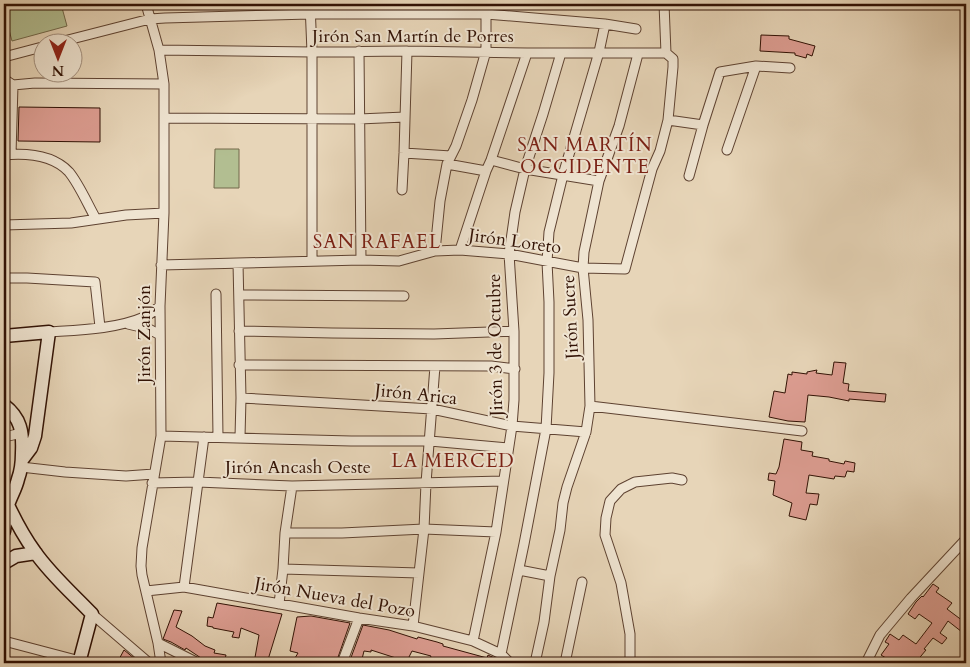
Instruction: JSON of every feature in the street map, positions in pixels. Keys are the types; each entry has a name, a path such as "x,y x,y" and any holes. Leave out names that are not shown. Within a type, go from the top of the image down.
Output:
{"main road":[{"path":"4,336 49,332 35,436 31,448 21,463"},
{"path":"4,405 15,416 22,433 21,463 18,480 8,505 4,531"},
{"path":"8,505 16,522 36,553 92,614 80,662"},
{"path":"4,563 16,556 36,553"}],"street":[{"name":"Jirón Zanjón","path":"146,4 159,50 164,84 164,213 160,306 161,436 152,483 141,566 161,663"},
{"path":"310,4 312,52 312,261"},
{"path":"435,250 440,201 449,160 456,146 472,100 486,51 486,4"},
{"path":"664,4 666,53 673,59 674,67 668,120 703,125"},
{"path":"82,36 150,19 310,14 486,14 605,24 636,29"},
{"path":"501,654 546,429 549,373 547,262 549,232 605,24"},
{"path":"4,57 32,50"},
{"name":"Jirón San Martín de Porres","path":"159,50 666,53"},
{"path":"359,51 361,260"},
{"path":"402,190 407,51"},
{"path":"460,250 528,53"},
{"name":"Jirón 3 de Octubre","path":"473,640 496,532 512,426 515,368 509,254 515,212 524,169 561,53"},
{"name":"Jirón Sucre","path":"536,663 550,576 557,548 563,503 586,432 590,406 588,320 583,268 586,240 600,181 619,126 638,54"},
{"path":"689,176 720,72 756,66 790,68"},
{"path":"727,150 756,66"},
{"path":"4,79 13,86 35,84 164,84"},
{"path":"13,86 7,154 30,155 57,162 69,172 96,219"},
{"path":"164,118 359,119 406,117"},
{"name":"Jirón Loreto","path":"161,265 361,260 398,261 435,250 460,250 509,254 583,268 625,269 652,169 660,151 668,120"},
{"path":"404,153 449,160 486,171"},
{"path":"491,160 524,169 600,181"},
{"path":"4,225 71,223 164,213"},
{"path":"238,263 240,438"},
{"path":"4,278 95,282 100,327"},
{"path":"216,294 218,437"},
{"path":"239,295 404,296"},
{"path":"49,332 85,330 125,324 146,317 160,306"},
{"path":"125,324 150,329 160,335"},
{"path":"239,331 332,334 434,334 514,331"},
{"path":"239,365 491,366 515,368"},
{"path":"413,626 424,529 434,366"},
{"name":"Jirón Arica","path":"241,398 432,409 512,426 586,432"},
{"path":"590,406 802,431"},
{"path":"4,438 22,433"},
{"path":"161,436 430,441 508,448"},
{"path":"184,587 204,437"},
{"path":"21,463 65,472 126,476 154,474"},
{"path":"630,663 630,634 622,584 605,535 610,501 621,489 635,482 672,478 682,480"},
{"name":"Jirón Ancash Oeste","path":"152,483 198,482 292,486 503,481"},
{"path":"279,604 285,533 292,486"},
{"path":"285,533 342,533 424,529 496,532"},
{"path":"866,663 880,635 911,598 966,539"},
{"path":"283,569 419,573"},
{"path":"519,570 550,576"},
{"path":"565,663 582,582"},
{"name":"Jirón Nueva del Pozo","path":"146,592 184,587 413,626 473,640 501,654 510,663"},
{"path":"92,614 149,663"},
{"path":"342,663 359,618"},
{"path":"4,641 80,662"},
{"path":"158,643 198,663"}],"green space":[{"path":"4,4 61,4 67,26 45,32 32,32 32,36 12,41"},
{"path":"215,149 239,149 239,188 214,188"}],"building":[{"path":"761,35 789,36 789,39 815,46 812,56 807,54 806,58 795,55 795,53 760,51"},
{"path":"19,107 100,108 100,142 18,141"},
{"path":"834,362 846,363 843,383 849,384 848,391 886,394 885,402 849,399 849,401 808,395 805,422 769,417 774,391 785,393 788,374 792,375 792,372 807,374 807,372 817,370 816,373 832,375"},
{"path":"784,439 802,442 801,450 813,452 812,456 844,464 845,461 855,463 854,472 847,471 845,477 835,476 834,479 809,475 806,493 819,494 817,505 810,504 806,520 789,516 792,503 773,495 775,481 768,480 769,473 776,474 779,467"},
{"path":"933,584 939,588 936,592 952,603 947,609 963,621 966,627 962,632 948,621 940,633 947,638 942,644 933,638 915,663 894,663 881,655 889,644 885,642 890,634 899,640 903,635 916,644 932,623 919,614 915,619 908,614 916,602 923,597"},
{"path":"217,603 282,614 267,663 254,663 259,635 241,628 239,638 232,637 234,632 207,626 208,617 213,618"},
{"path":"174,610 182,611 176,627 205,646 215,650 214,653 226,655 224,663 206,663 186,648 185,650 163,639"},
{"path":"311,616 350,623 336,663 324,660 323,663 292,663 298,653 290,651 297,617"},
{"path":"363,625 389,630 417,639 418,637 437,642 443,644 443,646 487,658 488,655 497,659 499,663 428,663 431,656 412,651 406,663 397,663 399,659 371,650 371,652 364,651 361,663 349,663"},
{"path":"124,650 140,663 117,663"}],"district":[{"name":"SAN MARTÍN OCCIDENTE","path":"585,155"},
{"name":"SAN RAFAEL","path":"377,241"},
{"name":"LA MERCED","path":"453,460"}]}
